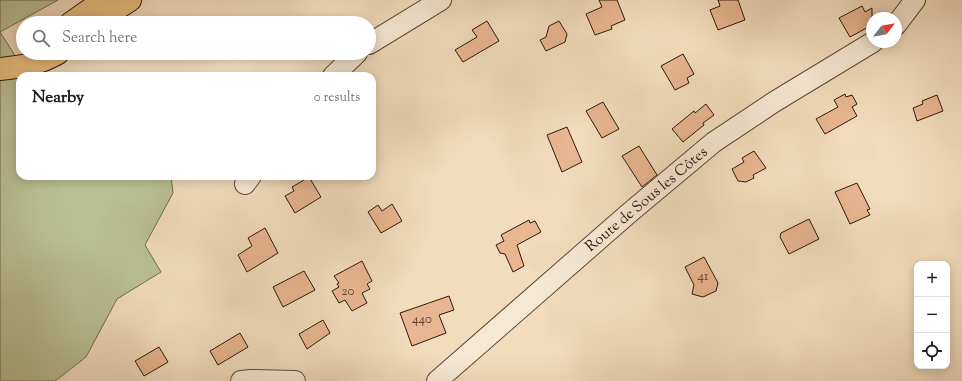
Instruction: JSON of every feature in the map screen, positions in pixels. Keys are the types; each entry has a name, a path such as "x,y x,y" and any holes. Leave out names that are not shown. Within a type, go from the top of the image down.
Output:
{"main road":[{"path":"81,16 104,0"},
{"path":"106,16 130,0"},
{"path":"0,60 16,53"},
{"path":"0,68 30,65 44,60"}],"street":[{"path":"376,40 441,0"},
{"path":"902,17 914,0"},
{"name":"Route de Sous les Côtes","path":"437,381 714,142 774,102 866,46"},
{"path":"337,72 350,60"},
{"path":"241,381 295,381"}],"green space":[{"path":"0,0 58,0 29,16 16,16 16,23 0,32"},
{"path":"0,32 16,57 16,60 18,60 25,72 16,72 16,180 171,180 173,193 145,245 161,272 117,299 86,357 55,381 0,381"}],"building":[{"path":"599,0 617,0 625,20 611,26 612,29 595,35 586,14 602,7"},
{"path":"718,0 738,0 745,20 718,30 710,10 720,6"},
{"path":"862,6 865,12 872,8 872,12 866,12 866,28 850,37 839,18"},
{"path":"487,21 499,41 463,62 455,50 477,37 472,30"},
{"path":"559,21 567,34 565,42 546,51 540,40 546,37 549,26"},
{"path":"683,54 694,74 687,78 689,83 675,90 661,66"},
{"path":"845,94 846,97 852,95 857,104 852,107 857,116 825,134 816,119 838,107 834,100"},
{"path":"937,95 943,111 917,121 913,108 923,104 922,101"},
{"path":"603,102 619,129 602,138 586,111"},
{"path":"706,104 714,115 683,142 672,129 694,111 695,113"},
{"path":"567,127 582,162 562,172 547,135"},
{"path":"639,146 657,175 642,187 622,156"},
{"path":"754,151 766,168 753,175 754,178 746,182 738,181 732,169 744,162 742,158"},
{"path":"304,180 311,180 321,197 295,213 285,196 294,191 292,187"},
{"path":"857,183 870,209 867,210 870,215 850,224 835,192"},
{"path":"392,204 402,221 381,233 368,212 378,205 382,211"},
{"path":"809,219 819,239 789,254 780,237 781,233"},
{"path":"529,220 530,223 535,221 541,232 517,245 524,266 513,272 505,254 500,253 496,245 504,241 501,235"},
{"path":"265,228 278,253 247,272 238,255 252,246 248,238"},
{"path":"704,257 718,283 716,291 703,297 692,294 694,285 685,267"},
{"path":"362,261 372,281 367,284 370,289 362,293 367,303 352,311 345,300 339,303 332,291 339,287 337,284 339,283 334,276"},
{"path":"304,271 315,290 283,307 273,287"},
{"path":"449,296 454,310 439,315 446,333 412,346 400,313"},
{"path":"323,320 330,333 307,349 299,334"},
{"path":"240,333 248,347 218,365 210,351"},
{"path":"159,347 168,362 144,376 135,361"}]}
